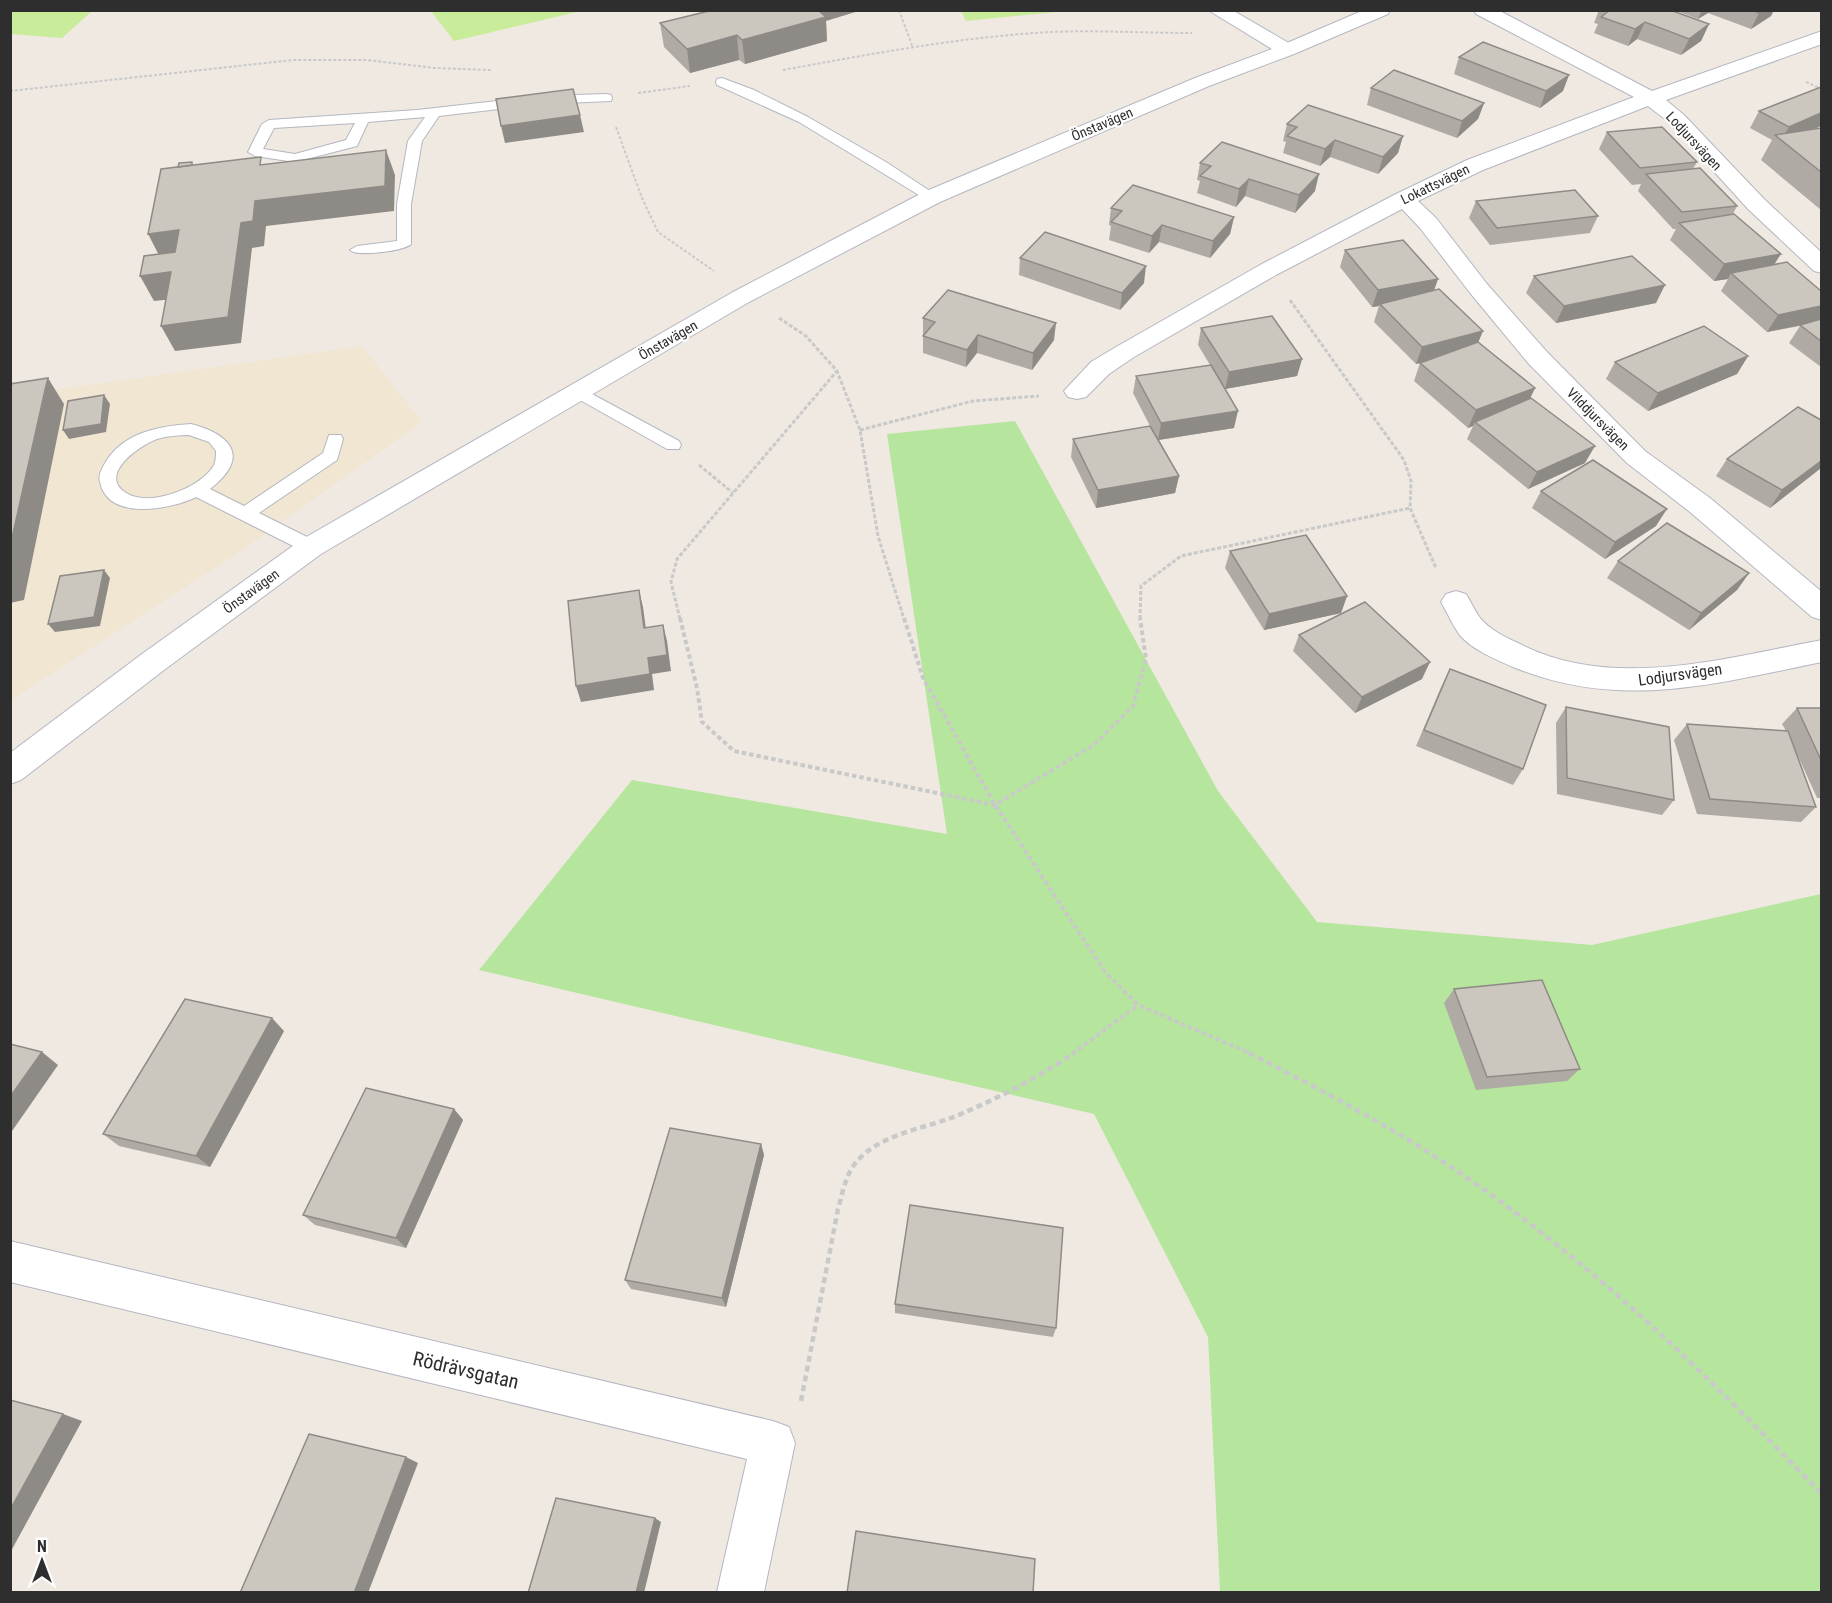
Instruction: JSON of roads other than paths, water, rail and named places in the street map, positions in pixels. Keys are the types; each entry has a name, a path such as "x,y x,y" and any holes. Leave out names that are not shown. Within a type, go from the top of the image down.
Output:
{"street":[{"path":"1217,10 1287,50"},
{"name":"Önstavägen","path":"10,771 153,662 311,547 741,297 932,197 1181,90 1287,50 1381,10"},
{"name":"Lodjursvägen","path":"1483,10 1651,98 1677,119 1748,197 1821,266"},
{"name":"Lokattsvägen","path":"1077,391 1100,368 1125,352 1268,270 1475,165 1821,37"},
{"name":"Vilddjursvägen","path":"1404,199 1428,223 1479,289 1538,358 1636,457 1700,506 1821,609"},
{"name":"Lodjursvägen","path":"1456,602 1472,627 1498,646 1537,667 1587,678 1631,681 1665,679 1821,651"},
{"name":"Rödrävsgatan","path":"10,1261 773,1443 741,1593"}],"lane":[{"path":"722,82 749,92 838,137 932,197"},
{"path":"364,117 352,143 295,158 255,152 269,124 364,117 435,112 563,96 606,98"},
{"path":"357,250 404,244 404,204 414,141 435,112"},
{"path":"579,393 673,445"},
{"path":"191,429 209,433 222,443 225,456 220,470 207,484 197,490 187,496 163,503 140,504 121,499 110,489 107,476 113,461 127,447 158,433 191,429"},
{"path":"245,514 332,456 335,439"},
{"path":"197,490 311,547"}]}
